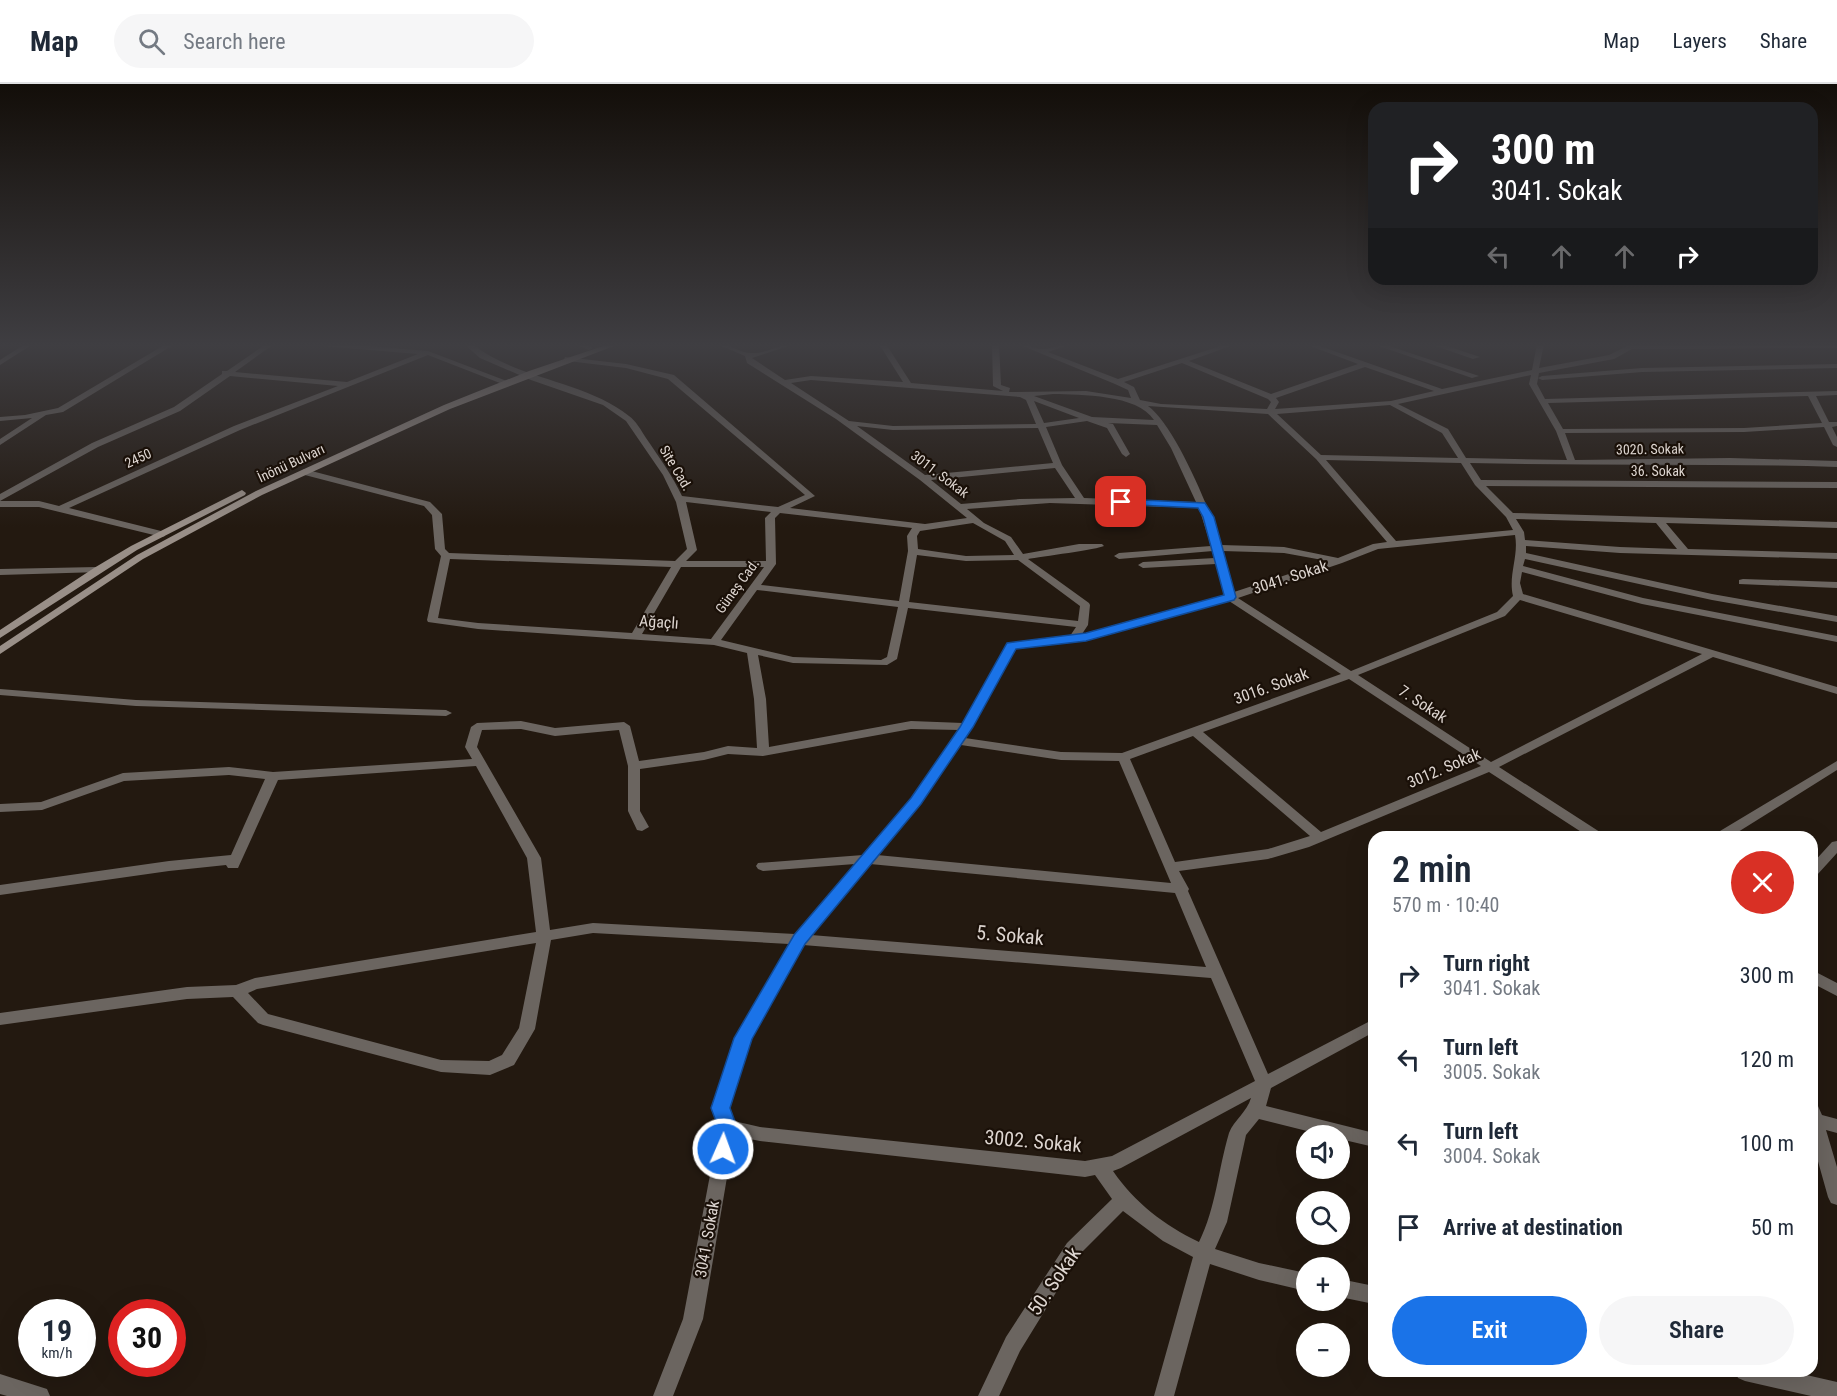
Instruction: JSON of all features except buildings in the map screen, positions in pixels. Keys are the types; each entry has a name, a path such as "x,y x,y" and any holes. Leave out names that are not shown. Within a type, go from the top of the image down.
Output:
{"main road":[{"name":"İnönü Bulvarı","path":"0,635 97,570 162,534 294,469 437,405"},
{"name":"İnönü Bulvarı","path":"0,651 140,557 203,522 304,472 449,405"}],"street":[{"path":"0,443 43,414 66,405"},
{"path":"0,498 95,445 182,405"},
{"name":"2450","path":"60,509 237,428 293,405"},
{"name":"Site Cad.","path":"609,405 629,418 667,475 678,498 692,550 678,564 635,637"},
{"path":"704,405 811,496 776,511"},
{"name":"3011. Sokak","path":"821,405 923,478 976,520 1008,539 1020,557 1085,605 1083,625"},
{"path":"1031,405 1058,465 1080,501"},
{"path":"1055,405 1110,426 1126,454"},
{"path":"1142,405 1153,413 1175,448 1208,517 1230,597"},
{"path":"1169,405 1207,410 1270,412 1372,405"},
{"path":"1270,412 1273,405"},
{"path":"1393,405 1445,431 1478,483 1509,516 1520,543 1515,582 1518,596 1837,691"},
{"path":"1545,405 1560,431 1572,463"},
{"path":"1816,405 1837,445"},
{"path":"1270,412 1319,457 1393,543"},
{"path":"0,419 43,414"},
{"path":"847,423 893,428 1039,426 1087,419 1159,423"},
{"path":"1560,431 1733,430 1837,424"},
{"name":"3020. Sokak","path":"1319,457 1572,463 1730,461 1837,464"},
{"path":"923,478 1058,465"},
{"path":"304,472 427,504 437,514 440,549 446,556 678,564 771,564"},
{"name":"36. Sokak","path":"1478,483 1837,485"},
{"path":"678,498 925,527"},
{"path":"960,507 1080,501 1202,505"},
{"path":"0,504 39,504 162,534"},
{"name":"Güneş Cad.","path":"714,642 771,564 770,518 776,511"},
{"path":"1509,516 1837,525"},
{"path":"902,605 913,551 912,536 916,529 976,520"},
{"path":"1659,520 1685,552"},
{"name":"3041. Sokak","path":"663,1396 693,1319 727,1127 721,1108 743,1038 800,939 916,801 958,741 1012,646 1072,640 1230,597 1339,561 1376,546 1393,543 1520,543"},
{"path":"1520,543 1685,552 1837,556"},
{"path":"1520,543 1712,597 1837,619"},
{"path":"913,551 951,557 1020,557 1059,548 1099,546"},
{"path":"1119,556 1217,548 1289,548 1339,561"},
{"name":"Ağaçlı","path":"446,556 432,620 478,626 714,642 793,660 883,663 892,659 897,642 902,605"},
{"path":"1143,566 1220,561"},
{"path":"1518,568 1642,601 1837,639"},
{"path":"0,572 97,570"},
{"path":"1743,582 1837,585"},
{"path":"753,587 1083,625 1072,640"},
{"name":"3016. Sokak","path":"958,741 1102,759 1123,757 1349,675 1501,614 1518,596"},
{"name":"7. Sokak","path":"1230,597 1589,831"},
{"path":"755,651 752,654 760,699 763,752"},
{"name":"3012. Sokak","path":"1172,867 1268,854 1320,838 1490,767 1712,654"},
{"path":"0,692 136,703 446,713"},
{"path":"237,991 263,1019 441,1066 490,1068 508,1060 526,1029 544,937 534,858 471,747 477,727 521,725 555,732 624,726 634,766 634,811 642,827"},
{"path":"634,766 704,756 728,750 763,752 911,725 967,727"},
{"path":"1194,731 1320,838"},
{"path":"1123,757 1264,1083 1256,1111 1238,1132 1218,1222 1204,1252 1164,1396"},
{"path":"0,808 42,806 123,777 229,771 273,776 478,762"},
{"path":"1730,831 1837,765"},
{"path":"0,890 235,862 273,776"},
{"path":"1818,866 1837,845"},
{"path":"763,866 868,859 1182,889"},
{"name":"5. Sokak","path":"0,1019 187,993 237,991 255,984 593,928 800,939 1217,973"},
{"path":"1818,979 1837,990"},
{"name":"3002. Sokak","path":"727,1127 760,1134 960,1156 1085,1168 1099,1166 1115,1163 1368,1028"},
{"path":"1256,1111 1368,1139"},
{"path":"1818,1119 1837,1126"},
{"path":"1818,1134 1837,1197"},
{"path":"1099,1166 1129,1206 1176,1241 1252,1271 1296,1280"},
{"name":"50. Sokak","path":"988,1396 1014,1344 1073,1249 1124,1199"},
{"path":"1350,1290 1368,1294"},
{"path":"1771,1377 1837,1392"},
{"path":"0,1384 40,1396"}],"route":[{"path":"723,1149 727,1127 721,1108 743,1038 789,956 800,939 916,801 967,727 1012,646 1086,637 1230,597 1208,517 1202,505 1121,502"}]}
